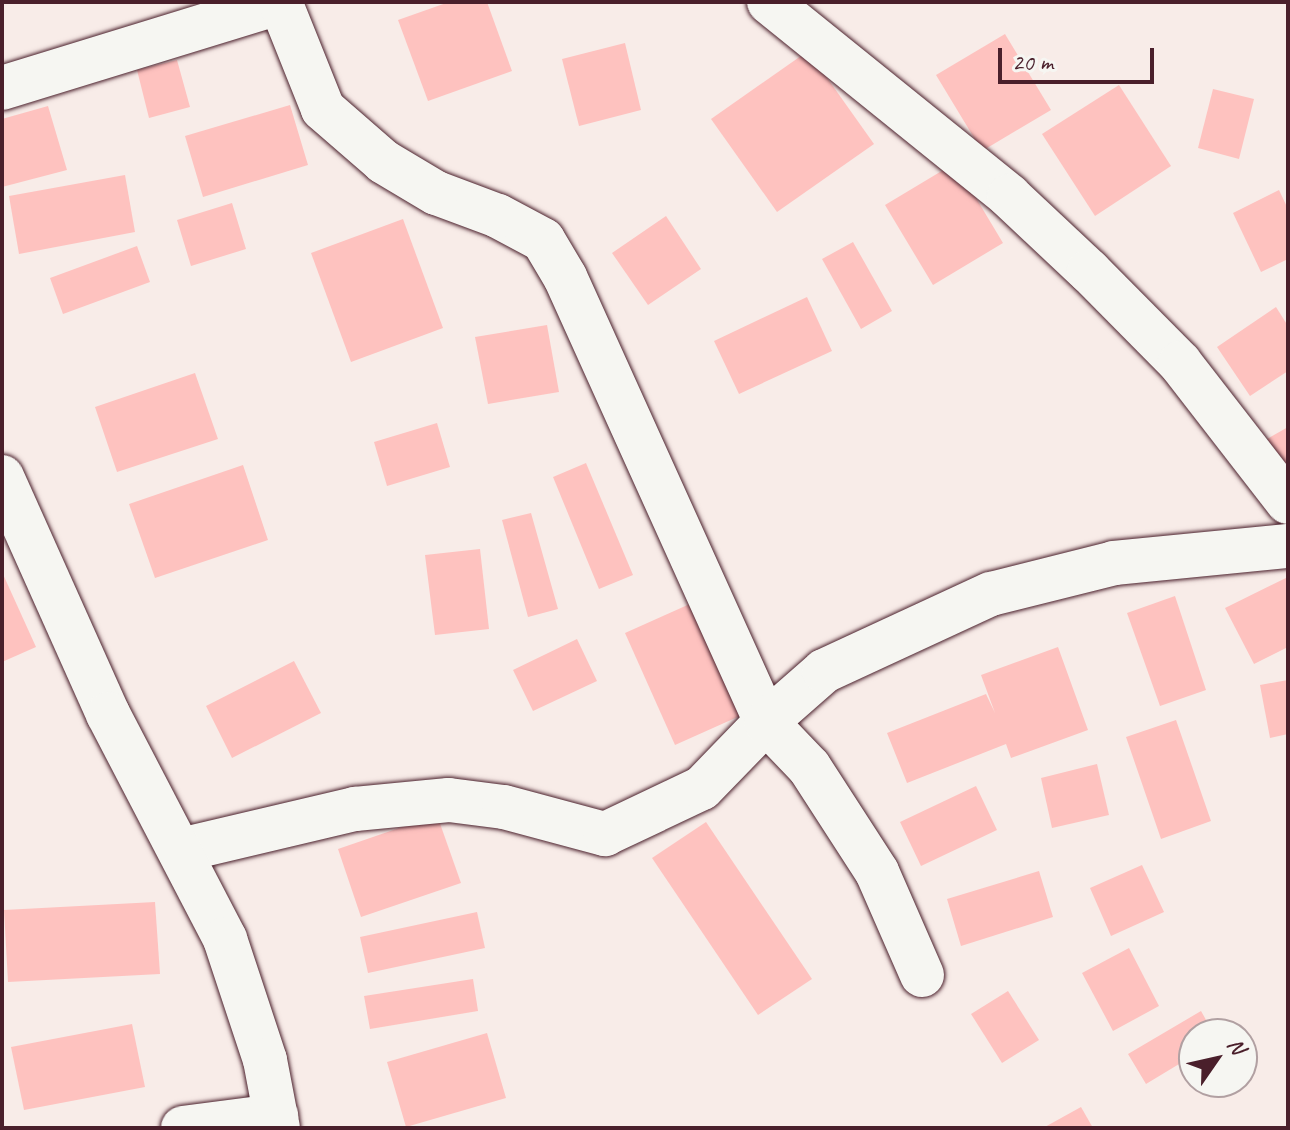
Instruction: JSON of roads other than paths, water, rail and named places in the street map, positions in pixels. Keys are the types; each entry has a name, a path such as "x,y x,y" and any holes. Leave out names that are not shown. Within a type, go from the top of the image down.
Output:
{"street":[{"path":"769,2 1009,196 1089,271 1180,363 1288,502"},
{"path":"2,88 281,3 323,109 397,170 436,193 498,216 543,240 565,277 766,722 809,767 877,872 922,975"},
{"path":"2,477 108,714 181,850 243,985 277,1122 183,1128"},
{"path":"181,850 355,809 449,800 504,807 605,834 702,788 766,722 824,671 991,594 1114,563 1288,546"}]}
